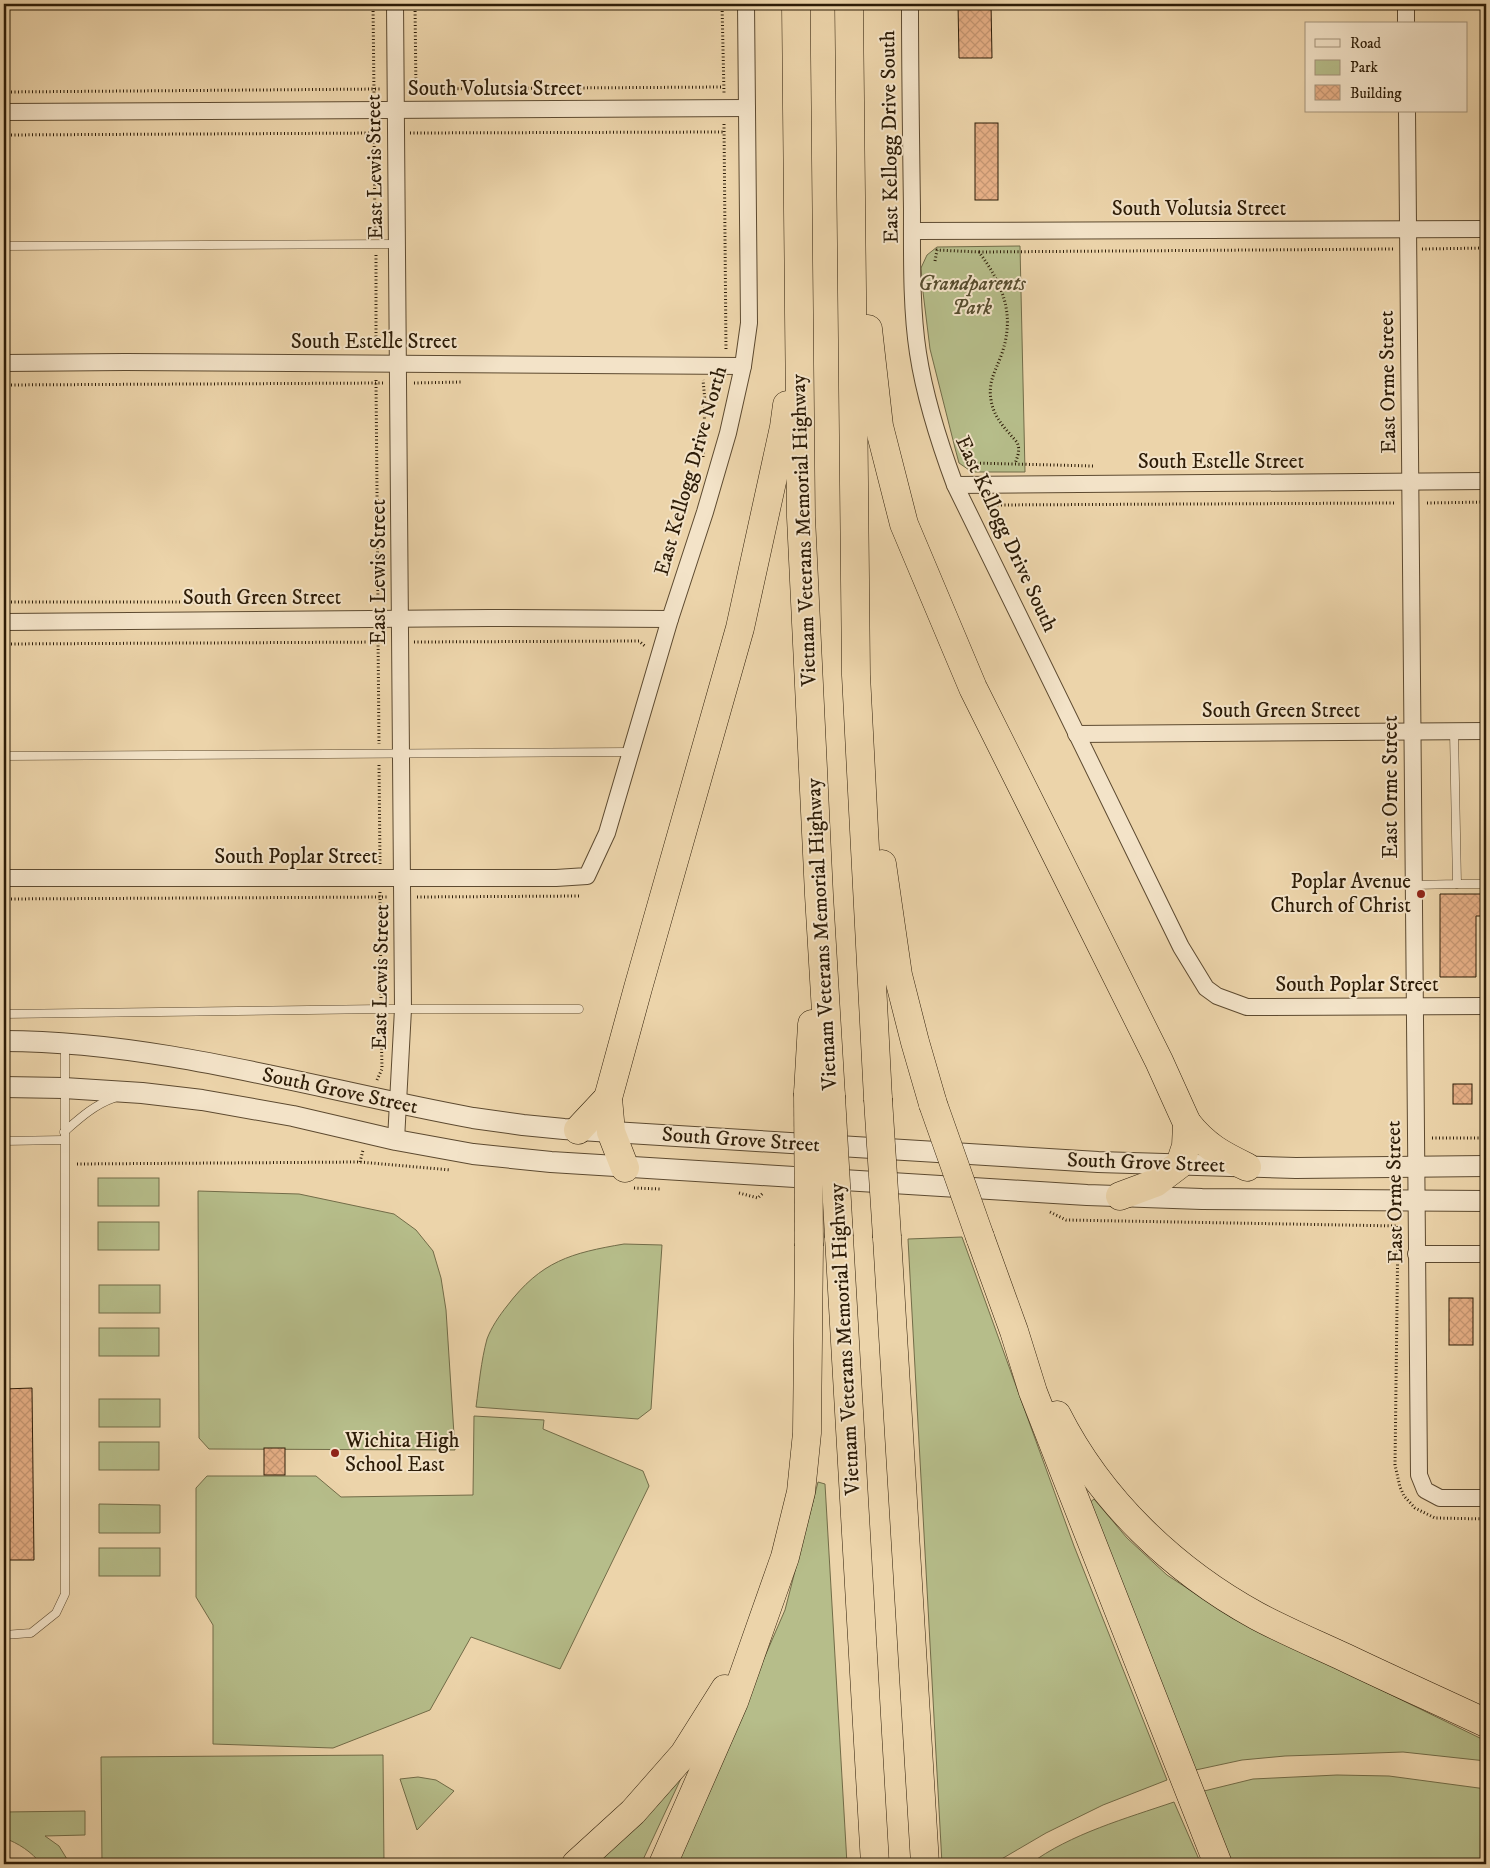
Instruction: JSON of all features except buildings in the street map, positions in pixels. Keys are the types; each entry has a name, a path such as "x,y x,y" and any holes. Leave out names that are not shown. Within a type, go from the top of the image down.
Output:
{"highway":[{"name":"Vietnam Veterans Memorial Highway","path":"796,4 801,517 819,896 820,1095 839,1237 875,1864"},
{"path":"849,4 856,675 878,1099 888,1237 925,1864"},
{"path":"851,214 868,328 879,426 904,524 973,688 1159,1062 1187,1124 1197,1136 1217,1152 1247,1167"},
{"path":"625,1168 611,1132 608,1098 740,628 784,427 799,282"},
{"path":"856,675 898,976 933,1104 1014,1331 1033,1392 1218,1862"},
{"path":"663,1864 734,1702 785,1557 801,1492 807,1434 809,1246 820,1095"},
{"path":"578,1130 608,1098"},
{"path":"1120,1196 1155,1183 1180,1164 1186,1146 1187,1124"},
{"path":"1014,1331 1065,1432 1094,1477 1126,1516 1168,1554 1213,1589 1257,1616 1486,1723"},
{"path":"576,1864 633,1812 684,1754 754,1643"}],"street":[{"name":"East Lewis Street","path":"394,4 403,878 403,1009 396,1140"},
{"name":"East Kellogg Drive North","path":"587,876 607,834 670,619 705,512 728,433 744,366 748,323 746,4"},
{"name":"East Kellogg Drive South","path":"910,4 912,231 918,352 943,453 955,485 1181,948 1206,988 1217,996 1229,1000"},
{"path":"1406,4 1406,22"},
{"name":"South Volutsia Street","path":"4,112 747,108"},
{"name":"East Orme Street","path":"1407,112 1419,1475 1426,1490 1440,1498 1486,1498"},
{"name":"South Volutsia Street","path":"912,231 1486,229"},
{"name":"South Estelle Street","path":"4,363 398,363 744,366"},
{"name":"South Estelle Street","path":"955,485 1486,481"},
{"name":"South Green Street","path":"4,622 670,619"},
{"name":"South Green Street","path":"1076,734 1486,731"},
{"name":"South Poplar Street","path":"4,878 556,878 587,876"},
{"name":"South Poplar Street","path":"1229,1000 1247,1007 1486,1006"},
{"name":"South Grove Street","path":"4,1041 66,1044 145,1053 398,1104 506,1123 578,1130 1089,1162 1247,1167 1486,1166"},
{"name":"South Grove Street","path":"4,1087 128,1092 211,1101 293,1116 396,1140 473,1154 625,1168 1120,1196 1202,1199 1486,1201"},
{"path":"1416,1254 1486,1254"}],"lane":[{"path":"4,246 397,244"},
{"path":"1454,732 1457,884"},
{"path":"4,756 631,752"},
{"path":"1413,885 1486,884"},
{"path":"4,1014 381,1009 579,1009"},
{"path":"4,1635 31,1633 56,1613 66,1594 64,1088 66,1044"},
{"path":"64,1132 83,1114 103,1102 128,1092"},
{"path":"4,1140 64,1140"}],"path":[{"path":"373,4 382,1069 374,1085"},
{"path":"415,4 416,133"},
{"path":"4,92 724,87"},
{"path":"4,135 725,132"},
{"path":"935,261 936,250 979,252 1486,248"},
{"path":"979,252 1001,287 1007,309 1008,333 990,383 990,396 997,419 1018,443 1019,450 1015,464"},
{"path":"694,381 704,381"},
{"path":"4,385 467,382"},
{"path":"994,505 1486,502"},
{"path":"4,644 639,641 648,649"},
{"path":"4,899 581,896"},
{"path":"1431,1138 1486,1138"},
{"path":"360,1162 363,1149"}],"green space":[{"name":"Grandparents Park","path":"1020,246 1025,472 972,472 959,463 930,349 921,268 927,255 937,247"},
{"path":"98,1178 159,1178 159,1206 98,1206"},
{"path":"198,1191 299,1194 394,1214 416,1230 433,1251 441,1278 446,1310 455,1450 209,1449 199,1438"},
{"path":"98,1222 159,1222 159,1250 98,1250"},
{"path":"962,1237 1074,1546 1167,1780 1103,1805 1046,1833 993,1864 942,1864 908,1239"},
{"path":"624,1244 662,1245 651,1409 638,1419 476,1407 487,1339 498,1318 520,1291 545,1269 558,1262 588,1251"},
{"path":"99,1285 160,1285 160,1313 99,1313"},
{"path":"99,1328 159,1328 159,1356 99,1356"},
{"path":"99,1399 160,1399 160,1427 99,1427"},
{"path":"474,1416 544,1420 543,1429 643,1471 649,1486 560,1669 471,1637 430,1710 333,1748 213,1744 213,1625 196,1597 196,1488 207,1476 316,1476 341,1497 473,1495"},
{"path":"99,1442 159,1442 159,1470 99,1470"},
{"path":"818,1482 825,1484 847,1864 675,1864 785,1610"},
{"path":"1094,1499 1127,1538 1167,1575 1231,1617 1486,1741 1486,1761 1403,1752 1285,1756 1242,1760 1191,1771 1089,1503"},
{"path":"99,1504 160,1505 160,1533 99,1533"},
{"path":"99,1548 160,1548 160,1576 99,1576"},
{"path":"383,1755 384,1864 102,1864 101,1757"},
{"path":"684,1772 641,1864 591,1864"},
{"path":"1337,1775 1389,1776 1486,1789 1486,1864 1230,1864 1200,1792 1253,1779"},
{"path":"418,1777 436,1780 454,1791 417,1830 400,1779"},
{"path":"1174,1802 1201,1864 1030,1864 1046,1853 1081,1835"},
{"path":"85,1811 85,1835 45,1836 59,1846 70,1864 41,1864 24,1848 4,1838 4,1812"}],"place":[{"name":"Poplar Avenue Church of Christ","path":"1421,894"},
{"name":"Wichita High School East","path":"335,1453"}]}
